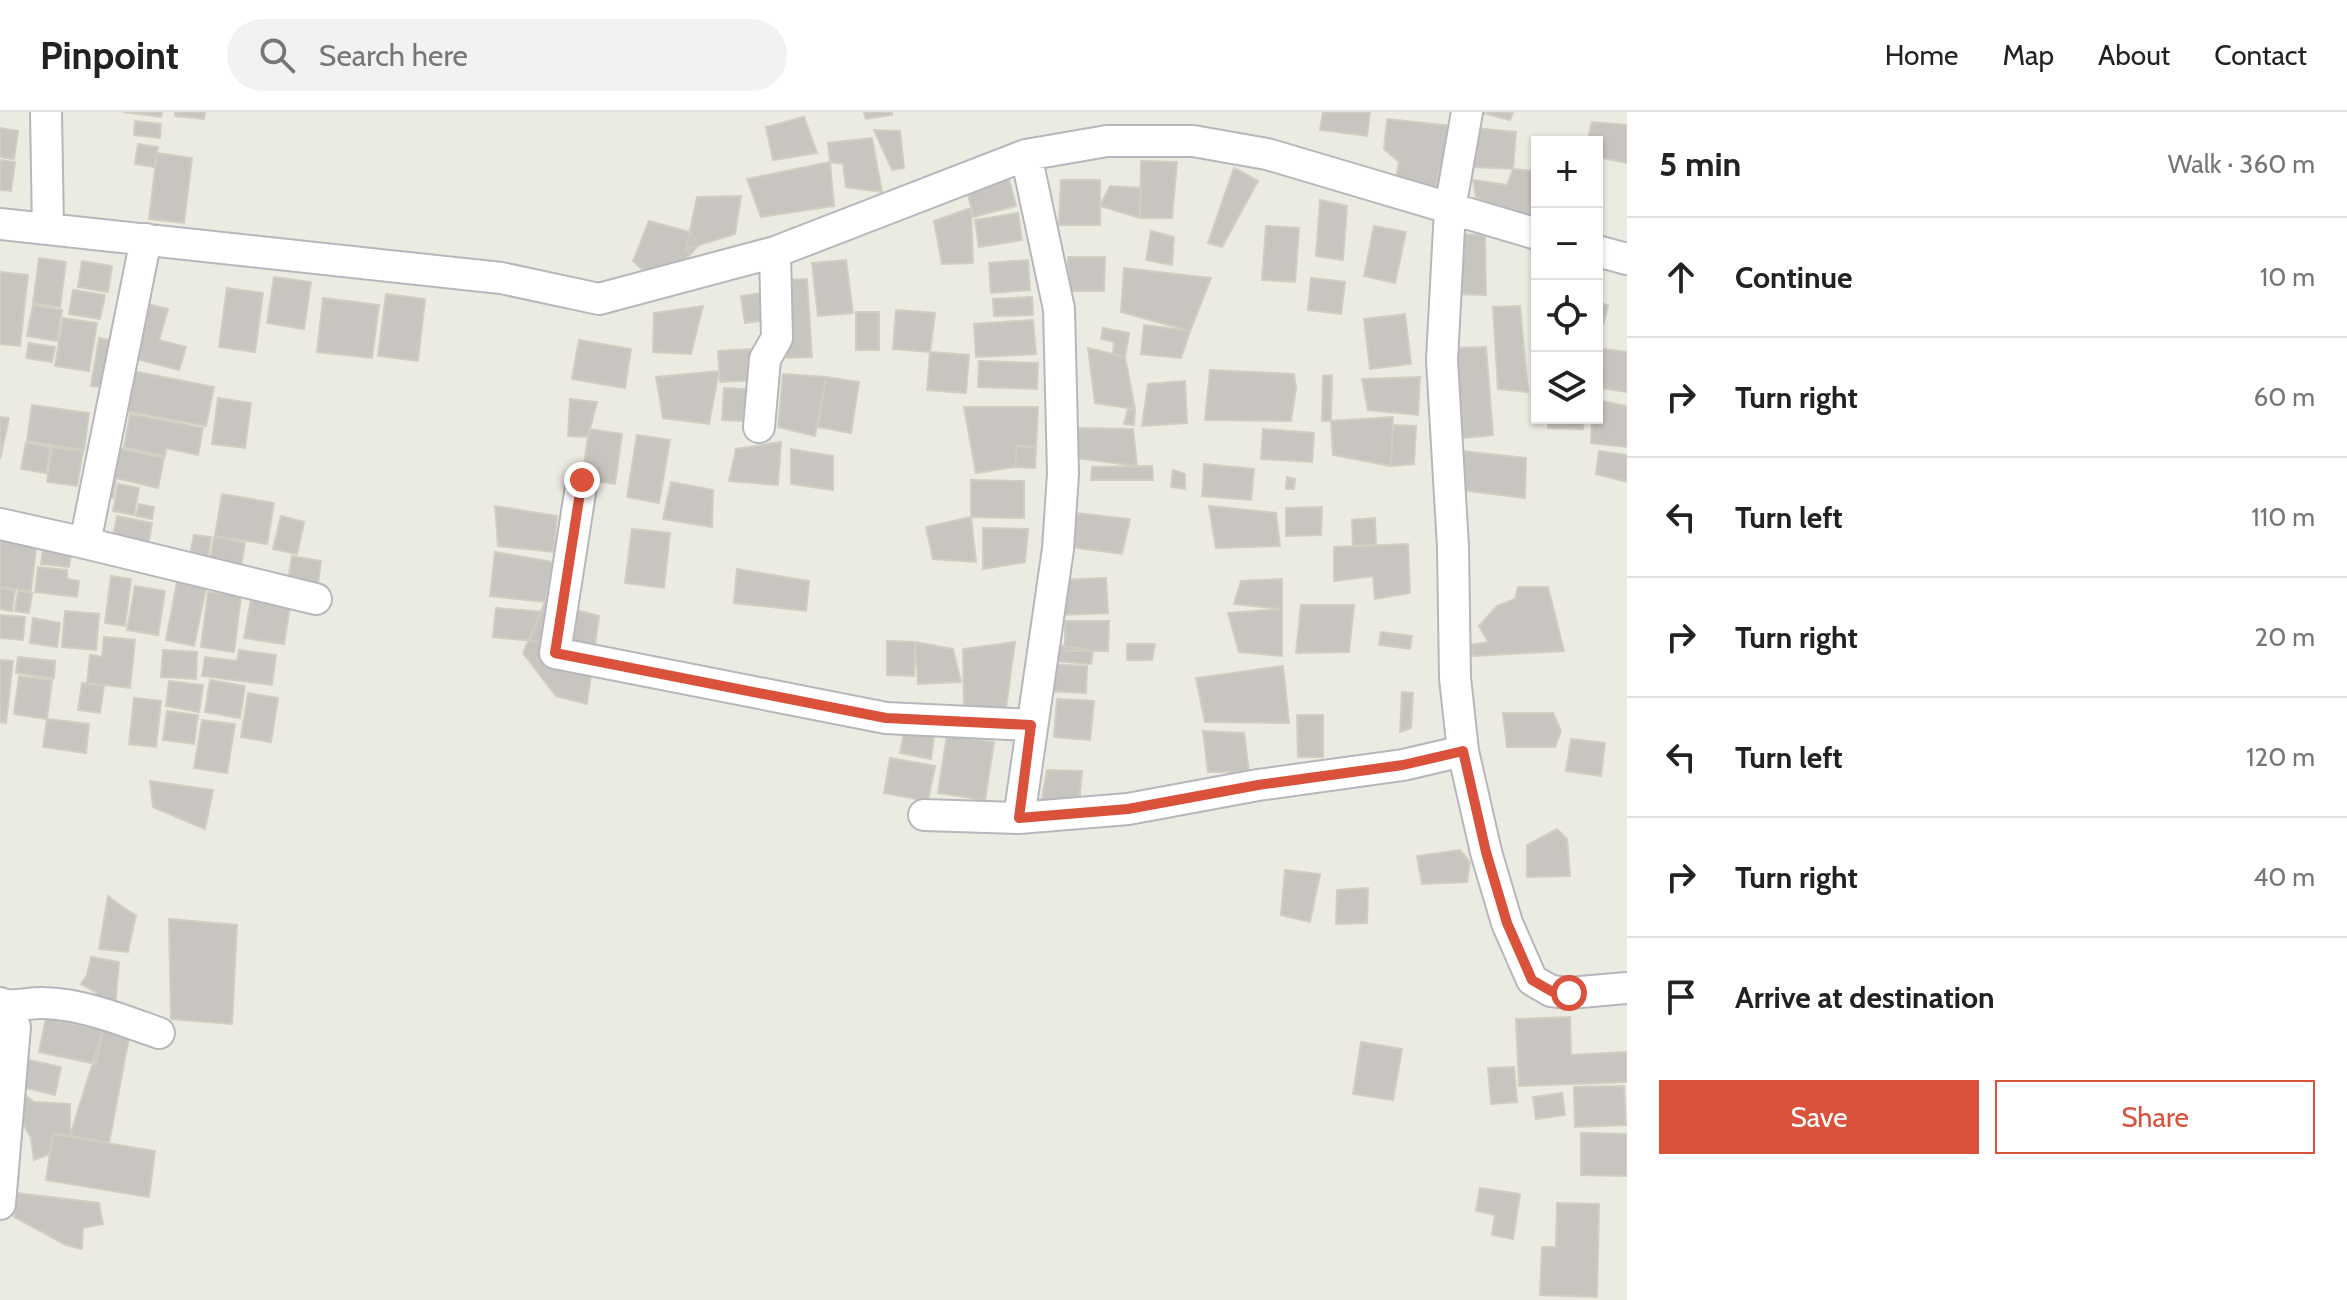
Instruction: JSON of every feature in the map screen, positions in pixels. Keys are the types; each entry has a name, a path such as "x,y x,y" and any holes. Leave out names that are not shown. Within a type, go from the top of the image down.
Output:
{"street":[{"path":"46,112 48,229"},
{"path":"1467,112 1450,209 1442,360 1453,547 1455,678 1463,751 1486,852 1507,923 1532,980 1551,991 1569,993 1627,988"},
{"path":"0,224 501,278 599,299 775,252 1026,155 1107,141 1193,141 1267,154 1531,232"},
{"path":"1019,818 1058,549 1063,448 1059,309 1026,155"},
{"path":"85,543 146,239"},
{"path":"759,427 765,359 777,338 775,252"},
{"path":"1603,253 1627,259"},
{"path":"582,480 555,653 886,718 1031,725"},
{"path":"0,524 316,599"},
{"path":"924,815 1019,818 1128,809 1258,785 1403,765 1463,751"},
{"path":"0,1204 15,1027 3,1005 64,1004 86,1008 159,1033"}],"building":[{"path":"123,112 162,112 161,117"},
{"path":"175,112 205,112 204,119 175,116"},
{"path":"864,112 892,112 892,115 866,119"},
{"path":"1323,112 1370,112 1367,136 1320,130"},
{"path":"1478,112 1513,112 1510,120"},
{"path":"804,117 817,153 773,160 766,127"},
{"path":"1387,119 1451,126 1448,162 1440,167 1435,191 1395,184 1399,162 1384,149"},
{"path":"135,121 161,124 160,138 134,135"},
{"path":"1592,122 1627,125 1627,163 1603,158 1603,136 1588,136"},
{"path":"0,128 18,131 14,159 0,157"},
{"path":"1473,128 1516,132 1513,169 1473,167"},
{"path":"874,130 900,131 904,168 892,170"},
{"path":"872,138 882,192 846,187 843,164 830,162 828,143"},
{"path":"138,144 158,147 154,167 135,164"},
{"path":"157,153 192,158 184,223 149,219"},
{"path":"0,160 15,162 11,191 0,190"},
{"path":"1141,161 1177,162 1172,218 1140,218"},
{"path":"830,162 834,206 761,217 747,179"},
{"path":"1234,168 1258,181 1222,247 1208,243"},
{"path":"1513,169 1531,171 1531,217 1503,211 1476,197 1473,180 1507,185"},
{"path":"1009,179 1016,206 973,217 967,189"},
{"path":"1061,180 1100,180 1100,225 1059,225"},
{"path":"1110,186 1141,188 1140,218 1100,206"},
{"path":"741,196 735,234 686,249 697,197"},
{"path":"1320,200 1347,206 1343,260 1316,256"},
{"path":"971,208 973,263 942,264 934,221"},
{"path":"1018,213 1022,240 979,247 975,220"},
{"path":"649,221 690,232 699,245 666,280 647,274 633,261"},
{"path":"1266,226 1299,228 1295,282 1262,280"},
{"path":"1374,226 1406,232 1395,283 1364,276"},
{"path":"1151,231 1174,237 1172,265 1146,260"},
{"path":"1459,234 1485,235 1486,295 1455,294"},
{"path":"1068,257 1105,257 1104,291 1067,291"},
{"path":"39,258 66,262 60,307 33,303"},
{"path":"846,260 853,313 818,316 812,263"},
{"path":"1028,260 1030,290 991,293 989,263"},
{"path":"82,261 112,266 108,292 78,287"},
{"path":"1124,268 1211,278 1190,331 1121,312"},
{"path":"0,272 28,275 20,346 0,344"},
{"path":"274,277 311,282 304,329 267,323"},
{"path":"1311,278 1345,282 1341,314 1308,310"},
{"path":"807,279 812,357 787,358 783,280"},
{"path":"227,288 263,293 255,352 219,347"},
{"path":"73,290 105,295 100,319 69,314"},
{"path":"774,291 778,318 745,323 741,296"},
{"path":"386,294 425,299 418,361 378,356"},
{"path":"1032,297 1033,315 994,316 993,299"},
{"path":"323,298 379,305 372,358 317,352"},
{"path":"144,303 168,309 159,340 186,347 179,370 129,357"},
{"path":"1603,304 1608,305 1603,323"},
{"path":"33,305 62,310 57,341 27,336"},
{"path":"703,306 691,354 653,352 654,313"},
{"path":"1520,306 1528,392 1498,389 1493,307"},
{"path":"896,310 935,313 930,352 893,349"},
{"path":"856,312 879,312 879,350 856,350"},
{"path":"1405,314 1411,364 1370,369 1364,319"},
{"path":"63,318 97,323 89,371 55,366"},
{"path":"1033,320 1036,354 976,357 974,324"},
{"path":"1144,325 1190,331 1181,358 1141,354"},
{"path":"1103,328 1129,333 1125,357 1113,354 1114,342 1101,339"},
{"path":"99,338 116,341 109,388 91,386"},
{"path":"579,340 631,349 625,388 572,379"},
{"path":"29,343 55,347 52,362 26,358"},
{"path":"1486,347 1493,435 1455,439 1455,348"},
{"path":"1088,348 1125,357 1135,409 1095,403"},
{"path":"752,349 754,380 720,382 718,351"},
{"path":"1604,349 1627,352 1627,392 1603,389"},
{"path":"930,352 969,355 966,393 927,390"},
{"path":"979,361 1038,363 1037,389 978,387"},
{"path":"128,370 214,387 206,426 121,410"},
{"path":"1210,370 1294,374 1296,388 1291,421 1205,420"},
{"path":"719,371 709,424 663,418 656,377"},
{"path":"783,374 826,377 815,436 778,427"},
{"path":"1332,375 1331,421 1322,421 1323,376"},
{"path":"826,377 859,382 851,433 818,427"},
{"path":"1420,377 1418,415 1368,410 1362,379"},
{"path":"1185,381 1187,423 1142,426 1148,384"},
{"path":"724,388 762,390 761,422 722,420"},
{"path":"218,398 251,403 245,448 212,444"},
{"path":"570,399 597,402 588,437 568,436"},
{"path":"1603,401 1627,406 1627,447 1591,443 1592,424 1603,424"},
{"path":"32,405 89,413 84,450 27,441"},
{"path":"964,407 1038,407 1036,447 1017,446 1015,467 976,473"},
{"path":"1128,408 1135,409 1134,425 1124,424"},
{"path":"130,414 203,428 198,455 166,448 165,456 124,447"},
{"path":"0,417 9,418 0,459"},
{"path":"1393,417 1391,466 1333,455 1331,421"},
{"path":"1548,424 1583,424 1583,429 1548,428"},
{"path":"1393,425 1416,426 1414,464 1391,466"},
{"path":"1079,428 1133,429 1137,466 1075,458"},
{"path":"589,429 622,434 615,484 582,480"},
{"path":"1263,429 1314,433 1312,462 1261,459"},
{"path":"637,435 670,440 659,503 627,497"},
{"path":"781,442 778,485 729,481 736,449"},
{"path":"26,443 50,447 46,473 21,469"},
{"path":"1017,446 1036,447 1035,468 1015,467"},
{"path":"52,447 83,451 77,486 47,482"},
{"path":"113,447 164,458 158,488 107,476"},
{"path":"791,449 833,456 833,490 791,484"},
{"path":"1462,451 1526,458 1525,498 1462,490"},
{"path":"1599,451 1627,455 1627,482 1596,474"},
{"path":"1204,464 1254,469 1251,500 1202,496"},
{"path":"1152,466 1153,480 1091,480 1092,467"},
{"path":"1173,470 1185,474 1185,489 1171,487"},
{"path":"102,477 116,479 113,498 98,496"},
{"path":"1287,477 1295,479 1294,489 1286,489"},
{"path":"971,480 1024,481 1024,518 971,517"},
{"path":"671,482 713,490 712,527 663,519"},
{"path":"118,484 139,488 134,515 113,511"},
{"path":"222,494 274,503 267,544 215,536"},
{"path":"139,504 154,507 152,519 136,516"},
{"path":"495,506 557,516 553,552 498,546"},
{"path":"1209,506 1276,513 1280,546 1216,548"},
{"path":"1322,507 1321,535 1286,536 1286,508"},
{"path":"1077,513 1130,519 1122,554 1069,547"},
{"path":"117,516 152,523 148,547 112,540"},
{"path":"281,516 304,522 297,554 273,549"},
{"path":"971,517 976,562 933,559 926,527"},
{"path":"1375,518 1376,545 1353,546 1352,520"},
{"path":"983,528 1028,529 1025,562 983,569"},
{"path":"632,529 670,533 664,588 625,583"},
{"path":"194,535 211,537 206,568 188,565"},
{"path":"0,536 37,541 31,591 0,587"},
{"path":"214,537 245,543 240,571 209,565"},
{"path":"44,542 72,546 69,567 41,564"},
{"path":"1408,544 1410,593 1375,599 1373,576 1334,581 1334,547"},
{"path":"495,552 553,562 545,602 490,596"},
{"path":"292,556 321,561 317,590 287,586"},
{"path":"38,567 67,570 67,579 79,581 77,597 35,592"},
{"path":"737,569 809,581 806,611 734,603"},
{"path":"111,576 131,579 125,626 105,623"},
{"path":"1106,578 1108,613 1061,615 1060,580"},
{"path":"1282,579 1282,609 1234,604 1241,581"},
{"path":"177,582 206,588 194,646 166,640"},
{"path":"135,586 165,591 158,635 127,630"},
{"path":"1518,587 1548,587 1564,651 1473,656 1471,645 1488,642 1479,626 1497,606 1515,599"},
{"path":"0,588 15,591 12,611 0,609"},
{"path":"18,591 32,593 29,613 15,611"},
{"path":"208,592 241,596 234,652 201,647"},
{"path":"251,599 290,606 284,644 244,638"},
{"path":"545,602 599,616 587,704 556,696 523,653"},
{"path":"1301,605 1354,605 1349,652 1296,653"},
{"path":"496,608 545,612 542,642 493,637"},
{"path":"1282,609 1282,656 1239,652 1228,613"},
{"path":"65,611 99,614 96,650 62,647"},
{"path":"0,615 25,617 23,640 0,638"},
{"path":"33,618 60,623 57,647 30,643"},
{"path":"1065,621 1109,621 1108,651 1065,651"},
{"path":"1381,632 1412,636 1410,649 1379,645"},
{"path":"104,637 135,640 130,688 87,683 90,655 102,657"},
{"path":"887,641 915,642 914,676 887,675"},
{"path":"915,642 953,649 961,682 918,684"},
{"path":"1015,642 1005,715 964,713 963,649"},
{"path":"1053,644 1093,651 1091,664 1053,661"},
{"path":"1127,644 1155,644 1152,660 1127,660"},
{"path":"163,650 197,652 196,679 161,677"},
{"path":"239,650 276,655 272,685 202,676 205,657 237,661"},
{"path":"18,657 55,661 54,678 16,673"},
{"path":"0,660 13,661 6,723 0,722"},
{"path":"1044,664 1087,666 1086,693 1043,691"},
{"path":"1283,666 1289,723 1205,722 1196,678"},
{"path":"19,676 52,680 47,719 14,714"},
{"path":"210,680 245,686 240,718 205,712"},
{"path":"169,681 203,685 199,712 166,706"},
{"path":"82,683 104,686 100,713 78,710"},
{"path":"1402,692 1413,693 1411,728 1400,732"},
{"path":"248,693 278,698 271,742 241,737"},
{"path":"134,698 161,701 156,747 129,744"},
{"path":"1057,699 1094,701 1090,740 1054,737"},
{"path":"167,711 198,715 194,744 163,740"},
{"path":"1503,713 1553,713 1561,731 1555,747 1507,747"},
{"path":"1297,715 1323,715 1323,757 1298,757"},
{"path":"47,719 89,724 86,753 43,747"},
{"path":"202,720 235,724 227,773 194,768"},
{"path":"1203,731 1244,733 1249,772 1208,772"},
{"path":"904,733 934,736 931,759 900,753"},
{"path":"947,735 994,742 985,800 938,793"},
{"path":"1571,739 1605,743 1601,776 1566,771"},
{"path":"890,758 935,766 928,801 884,793"},
{"path":"1047,770 1082,771 1079,803 1041,803"},
{"path":"150,781 213,790 205,829 153,807"},
{"path":"1557,829 1567,839 1570,876 1527,877 1527,845"},
{"path":"1460,850 1470,862 1467,882 1422,884 1417,856"},
{"path":"1285,870 1320,874 1310,922 1281,915"},
{"path":"1368,888 1367,923 1336,924 1337,890"},
{"path":"108,896 136,915 128,952 99,949"},
{"path":"169,919 237,925 232,1024 171,1019"},
{"path":"91,957 119,962 115,1008 91,1004 97,993 81,984 87,975"},
{"path":"1570,1017 1571,1055 1627,1052 1627,1082 1519,1086 1516,1019"},
{"path":"46,1018 103,1030 96,1064 39,1052"},
{"path":"131,1027 109,1143 70,1136 103,1030"},
{"path":"1361,1042 1402,1049 1393,1100 1353,1094"},
{"path":"25,1059 61,1067 55,1095 18,1086"},
{"path":"1514,1067 1517,1102 1491,1104 1488,1068"},
{"path":"1624,1086 1626,1125 1575,1127 1574,1087"},
{"path":"1562,1093 1565,1115 1536,1119 1533,1097"},
{"path":"24,1094 34,1102 70,1104 70,1136 53,1134 49,1154 34,1160 31,1138 16,1111"},
{"path":"1581,1133 1627,1134 1627,1176 1581,1175"},
{"path":"53,1134 155,1151 149,1197 46,1180"},
{"path":"1480,1188 1520,1194 1513,1239 1492,1235 1495,1215 1476,1211"},
{"path":"17,1193 99,1203 103,1224 83,1228 82,1249 66,1245 14,1217"},
{"path":"1557,1203 1599,1204 1597,1297 1540,1295 1542,1247 1556,1247"}],"route":[{"path":"582,480 555,653 886,718 1031,725 1019,818 1128,809 1258,785 1403,765 1463,751 1486,852 1507,923 1532,980 1551,991 1569,993"}]}
